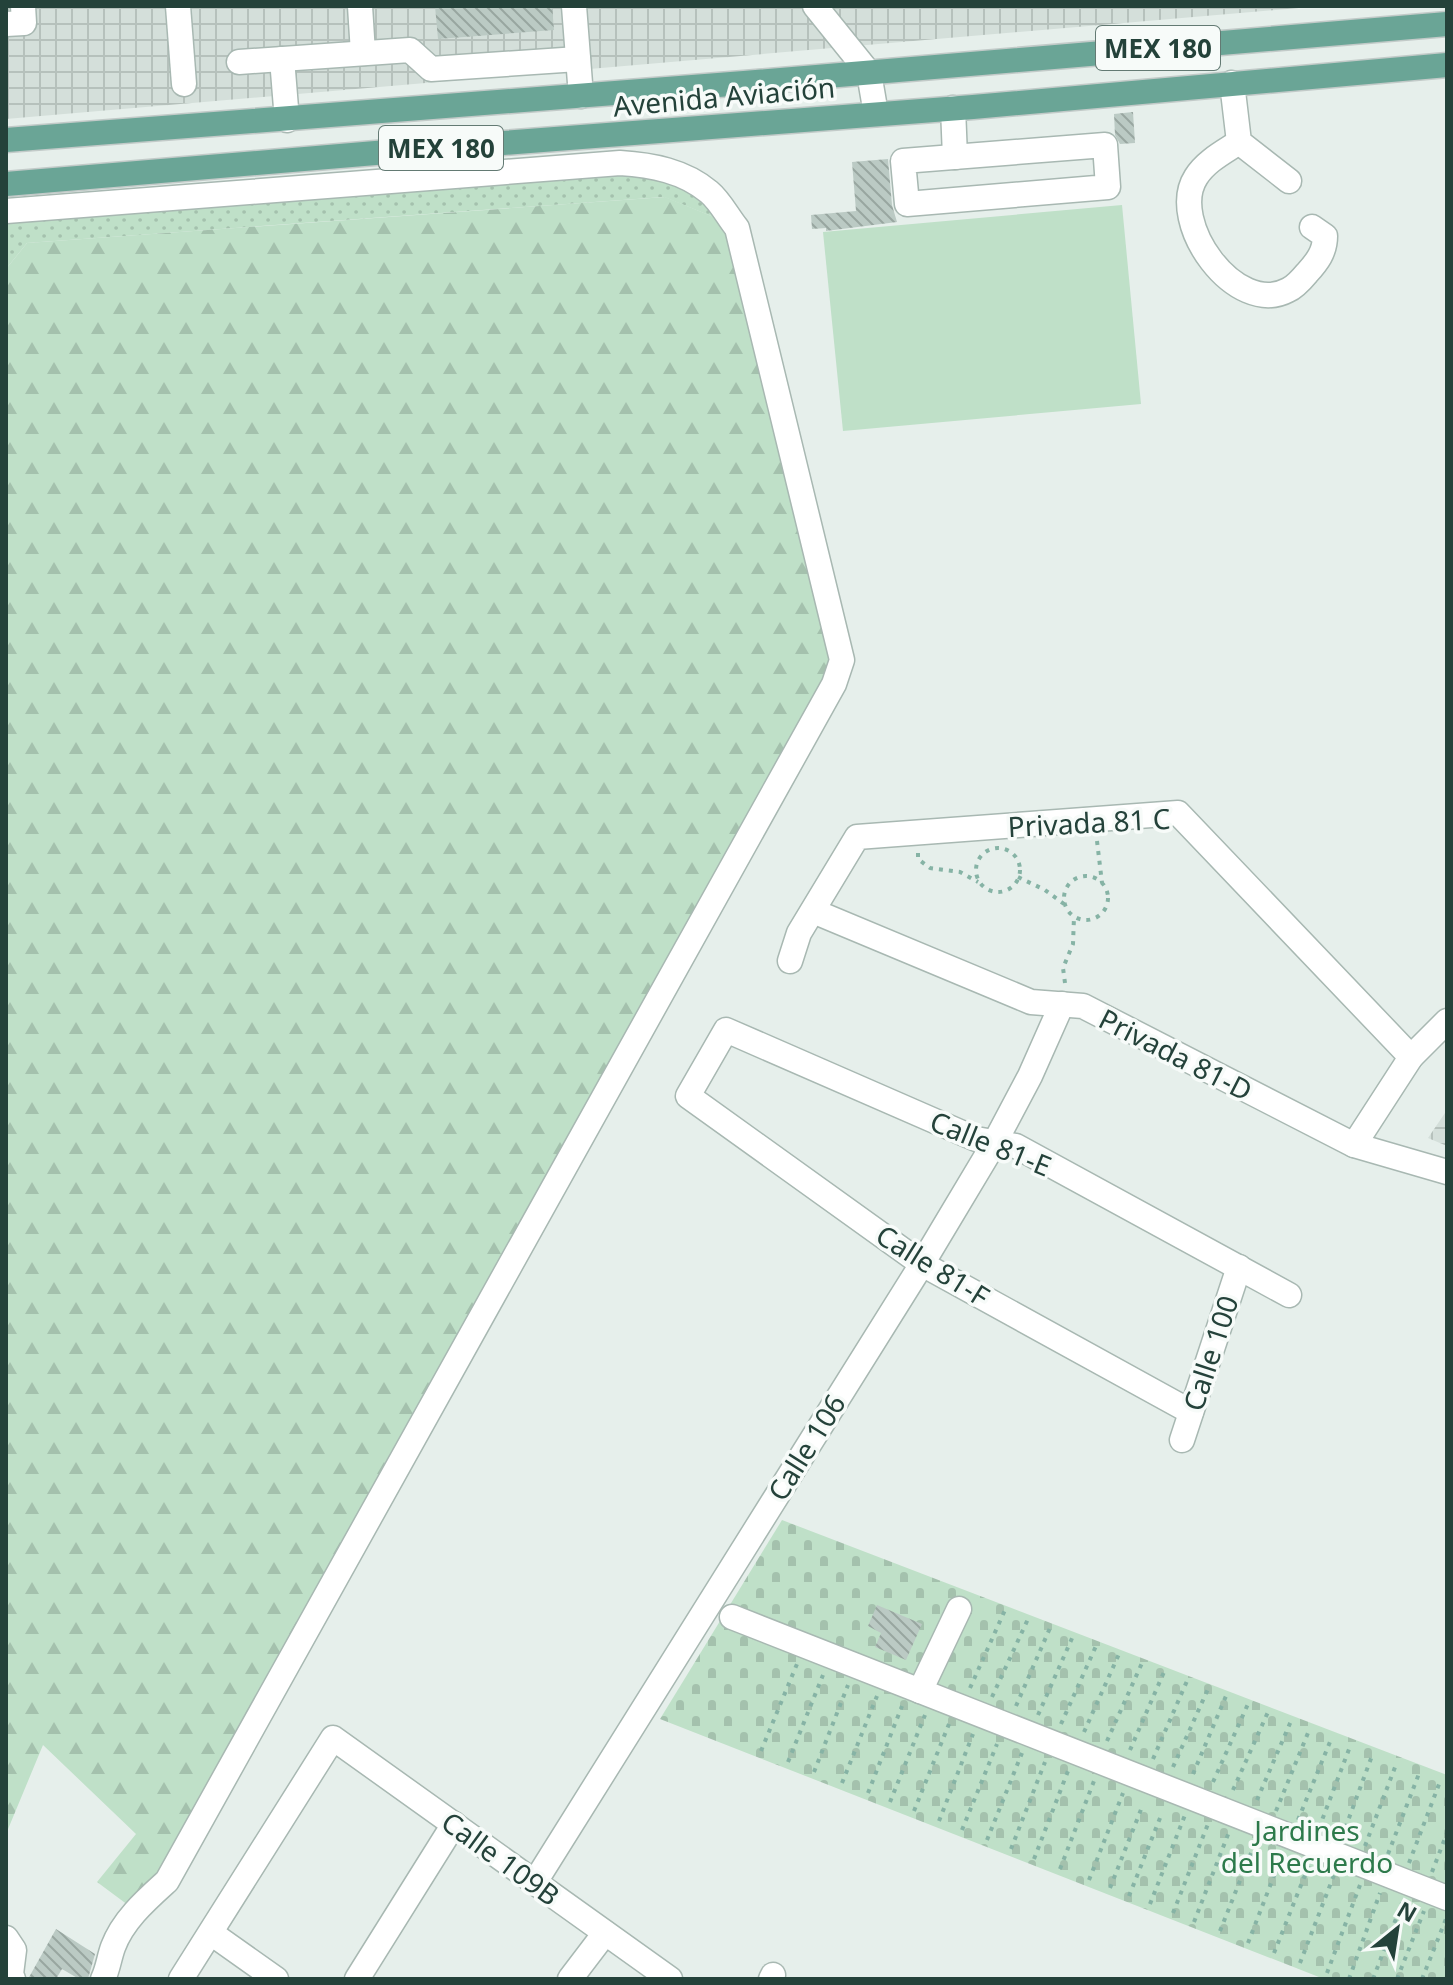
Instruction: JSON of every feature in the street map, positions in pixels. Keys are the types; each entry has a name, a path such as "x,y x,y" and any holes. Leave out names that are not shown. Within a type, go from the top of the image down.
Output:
{"main road":[{"name":"Avenida Aviación","path":"6,140 287,120 1447,24"},
{"path":"1227,43 1232,83"},
{"name":"Avenida Aviación","path":"6,184 1447,65"}],"street":[{"path":"6,24 24,23 23,6"},
{"path":"178,6 184,84"},
{"path":"360,6 363,53"},
{"path":"574,6 581,96"},
{"path":"815,6 869,73 876,114"},
{"path":"239,62 410,50 431,69 578,59"},
{"path":"282,59 287,120"},
{"path":"1232,83 1239,142 1289,181"},
{"path":"953,108 955,157"},
{"path":"1239,142 1209,161 1195,178 1189,197 1193,228 1204,251 1221,273 1243,289 1264,295 1288,291 1321,256 1325,236 1312,227"},
{"path":"1105,145 1108,187 907,204 903,161 955,157 1105,145"},
{"path":"6,211 620,163 652,165 682,176 710,193 737,228 842,660 834,684 167,1881 138,1907 123,1928 103,1979"},
{"name":"Privada 81 C","path":"813,911 857,837 1178,813 1411,1057"},
{"path":"790,961 799,933 813,911"},
{"name":"Privada 81-D","path":"813,911 1031,1002 1064,994 1354,1145 1447,1172"},
{"name":"Calle 106","path":"535,1882 922,1264 995,1142 1030,1076 1064,994"},
{"path":"1354,1145 1411,1057 1447,1021"},
{"name":"Calle 81-E","path":"688,1096 726,1030 976,1139 1016,1146 1289,1295"},
{"name":"Calle 81-F","path":"688,1096 922,1264 1191,1412"},
{"name":"Calle 100","path":"1182,1440 1239,1267"},
{"path":"917,1700 959,1609"},
{"path":"732,1617 917,1700 1436,1903"},
{"name":"Calle 109B","path":"211,1933 333,1738 670,1979"},
{"path":"357,1979 454,1824"},
{"path":"181,1979 211,1933 276,1979"},
{"path":"570,1979 605,1933"},
{"path":"6,1938 14,1950 13,1979"}],"path":[{"path":"1074,917 1088,920 1101,915 1108,902 1102,883 1096,831"},
{"path":"917,843 918,859 923,864 930,868 960,872 986,888 1000,892 1013,886 1018,877 1020,867 1014,854 1008,850 987,850 977,862 980,883"},
{"path":"1065,905 1065,890 1075,879 1089,876 1102,883"},
{"path":"1018,877 1045,890 1065,905 1074,917 1073,944 1063,968 1064,994"},
{"path":"967,1695 1005,1610"},
{"path":"989,1703 1028,1619"},
{"path":"1013,1713 1050,1628"},
{"path":"1035,1722 1073,1636"},
{"path":"1058,1731 1096,1646"},
{"path":"1081,1740 1119,1654"},
{"path":"761,1751 799,1658"},
{"path":"1103,1749 1142,1663"},
{"path":"788,1762 825,1668"},
{"path":"1127,1758 1164,1672"},
{"path":"814,1772 851,1679"},
{"path":"1151,1764 1187,1681"},
{"path":"1173,1767 1208,1689"},
{"path":"842,1783 879,1690"},
{"path":"1189,1783 1226,1696"},
{"path":"868,1793 917,1700"},
{"path":"890,1802 917,1700"},
{"path":"1209,1791 1248,1704"},
{"path":"1229,1799 1268,1712"},
{"path":"914,1811 951,1719"},
{"path":"1253,1808 1291,1721"},
{"path":"1274,1816 1310,1728"},
{"path":"939,1821 976,1729"},
{"path":"1296,1826 1332,1737"},
{"path":"962,1830 999,1738"},
{"path":"1317,1834 1351,1744"},
{"path":"987,1840 1024,1748"},
{"path":"1339,1843 1373,1753"},
{"path":"1011,1849 1047,1757"},
{"path":"1363,1852 1397,1762"},
{"path":"1034,1859 1070,1766"},
{"path":"1385,1861 1420,1771"},
{"path":"1060,1869 1095,1777"},
{"path":"1406,1869 1441,1779"},
{"path":"1089,1880 1125,1789"},
{"path":"1110,1888 1142,1807"},
{"path":"1150,1904 1185,1812"},
{"path":"1129,1896 1162,1813"},
{"path":"1173,1913 1209,1822"},
{"path":"1194,1922 1230,1830"},
{"path":"1429,1879 1447,1833"},
{"path":"1220,1931 1255,1840"},
{"path":"1248,1943 1283,1852"},
{"path":"1274,1953 1310,1862"},
{"path":"1300,1963 1335,1872"},
{"path":"1327,1973 1360,1883"},
{"path":"1349,1979 1381,1891"},
{"path":"1373,1979 1404,1900"},
{"path":"1397,1979 1436,1903"},
{"path":"1422,1979 1447,1917"}],"shaded area":[{"path":"6,6 1322,6 6,119"},
{"path":"1447,1110 1447,1146 1428,1138"}],"green space":[{"path":"591,171 683,181 726,222 664,197 27,243 6,269 6,217"},
{"path":"665,197 726,222 840,660 178,1855 132,1908 97,1882 136,1834 43,1745 6,1834 6,269 27,243"},
{"path":"1122,205 1141,404 843,431 823,232"},
{"name":"Jardines del Recuerdo","path":"782,1520 1447,1775 1447,1979 1324,1979 660,1719"}],"building":[{"path":"435,6 552,6 554,30 438,39"},
{"path":"1133,112 1135,143 1120,144 1115,135 1114,114"},
{"path":"888,159 892,205 897,222 826,231 826,228 812,229 811,215 856,211 852,162"},
{"path":"877,1605 922,1624 906,1660 875,1647 881,1633 868,1626"},
{"path":"56,1929 95,1954 88,1979 79,1979 62,1969 56,1979 28,1979"}]}
